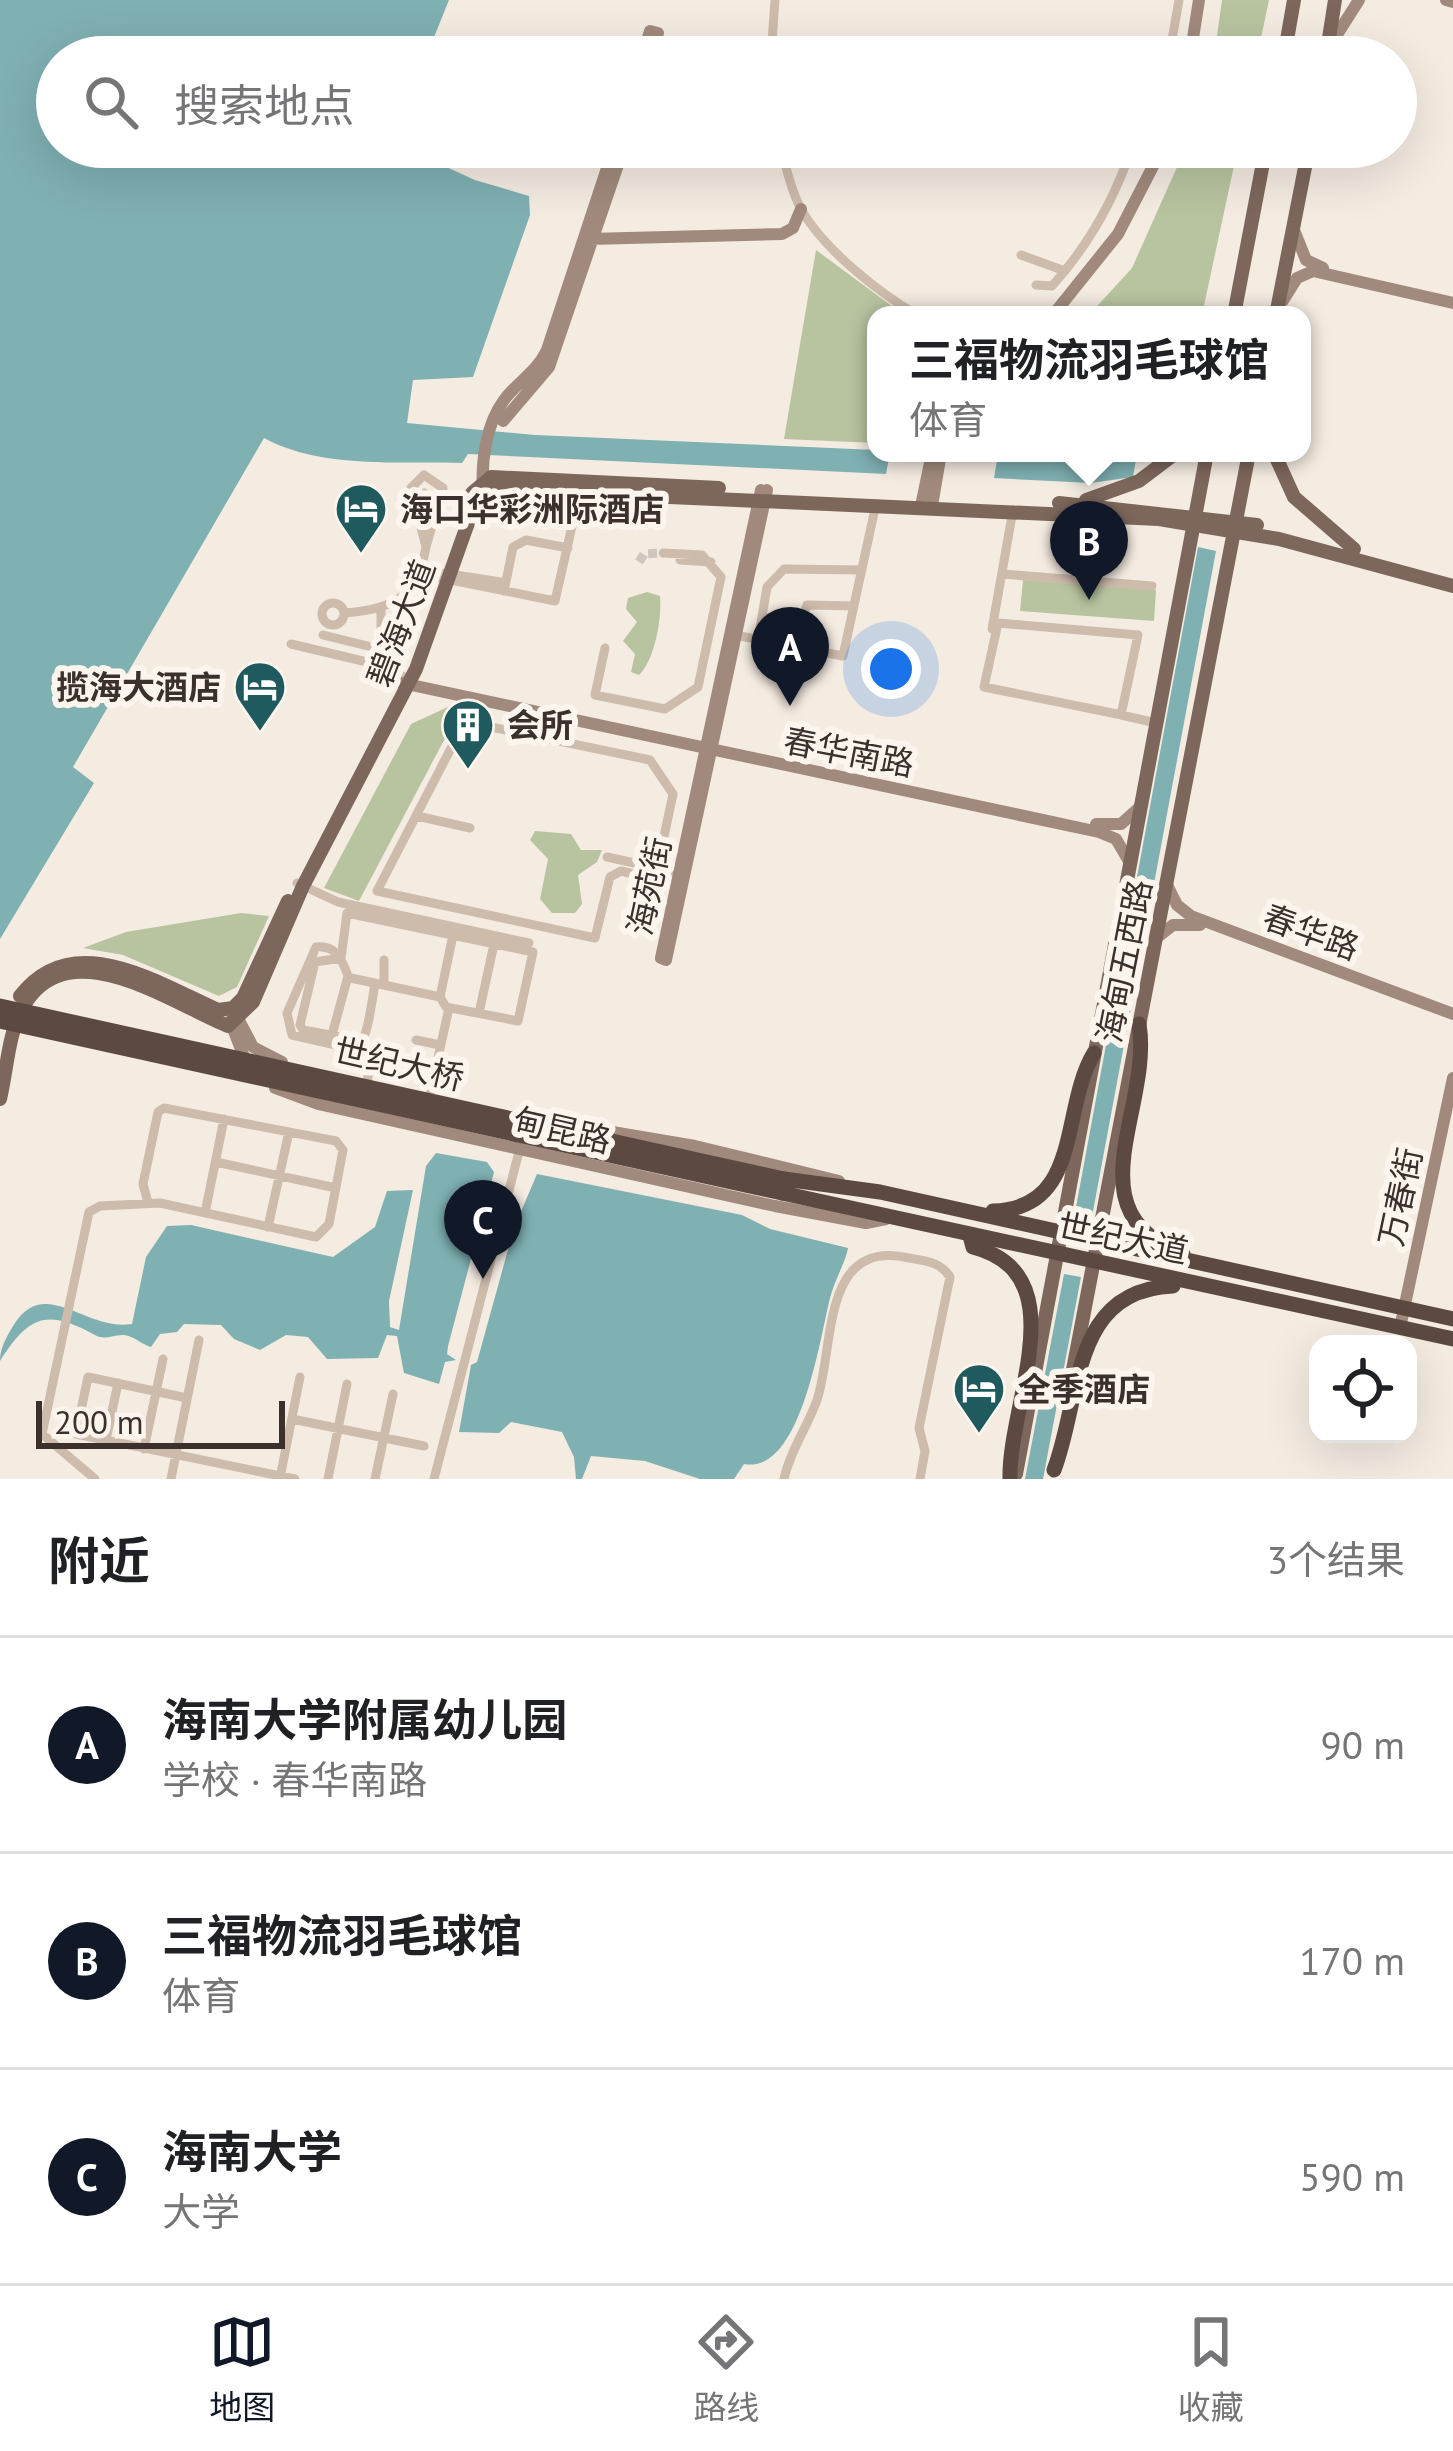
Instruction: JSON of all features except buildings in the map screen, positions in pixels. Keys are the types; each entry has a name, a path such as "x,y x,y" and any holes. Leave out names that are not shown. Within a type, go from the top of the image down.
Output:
{"highway":[{"name":"世纪大桥","path":"0,1006 783,1186"},
{"name":"世纪大桥","path":"0,1021 783,1186"},
{"path":"1139,1024 1142,1055 1122,1168 1125,1205 1149,1238 1219,1270"},
{"path":"981,1214 1029,1203 1053,1183 1063,1166 1076,1097 1094,1053"},
{"name":"世纪大道","path":"783,1186 860,1188 1453,1319"},
{"name":"世纪大道","path":"783,1186 886,1219 1453,1339"},
{"path":"970,1236 973,1247 994,1253 1016,1270 1034,1309 1012,1479"},
{"path":"1053,1475 1088,1348 1104,1314 1137,1290 1209,1287"}],"main road":[{"path":"1287,36 1294,0"},
{"path":"1328,36 1334,6"},
{"path":"1236,306 1262,168"},
{"path":"1279,306 1305,168"},
{"path":"1078,503 1139,481 1164,462"},
{"name":"海甸五西路","path":"1012,1479 1205,462"},
{"name":"海甸五西路","path":"1053,1475 1247,462"},
{"path":"1278,462 1294,497 1354,549"},
{"path":"487,479 580,491 763,494 876,504 928,501 1194,520"},
{"path":"487,479 928,501 1078,503 1354,549 1453,582"},
{"name":"碧海大道","path":"233,1018 253,1002 300,884 406,681 487,479"},
{"path":"1235,526 1453,582"},
{"path":"0,1056 21,994 37,977 70,962 108,964 233,1018"},
{"path":"0,1099 23,1007 41,986 61,975 89,970 112,974 233,1018"}],"street":[{"path":"773,36 776,0"},
{"path":"1173,36 1179,0"},
{"path":"1195,36 1201,0"},
{"path":"1337,36 1359,0"},
{"path":"592,236 609,168"},
{"path":"487,479 502,402 538,370 616,168"},
{"path":"788,168 801,209 864,275 904,306"},
{"path":"1036,285 1052,286 1065,271 1114,196 1124,168"},
{"path":"1063,306 1118,234 1154,168"},
{"path":"592,236 782,234 793,228 801,209"},
{"path":"1294,225 1300,250 1314,266 1453,300"},
{"path":"1021,255 1065,271"},
{"path":"1281,306 1294,281 1313,271 1453,300"},
{"path":"928,501 931,462"},
{"path":"928,501 939,462"},
{"path":"424,475 442,488 426,547 411,488 424,475"},
{"path":"504,591 557,599 580,491"},
{"path":"344,613 381,610 421,574 430,517 424,493"},
{"name":"海苑街","path":"682,873 661,958 666,960 763,494"},
{"path":"714,617 758,640 842,657 876,504"},
{"path":"1012,510 984,687 1156,722"},
{"path":"504,591 513,547 526,540 568,548"},
{"path":"596,695 665,710 698,687 721,578 702,555 663,553"},
{"path":"680,560 711,562"},
{"path":"758,640 767,587 777,573 803,565 862,570"},
{"path":"421,574 501,582 504,591"},
{"path":"1002,574 1153,586"},
{"path":"537,598 540,583"},
{"path":"793,647 807,605 854,606"},
{"path":"381,610 384,666"},
{"path":"983,683 998,623 1138,635 1121,716"},
{"path":"323,635 380,649"},
{"path":"290,644 384,666 406,681"},
{"path":"590,719 605,648"},
{"name":"春华南路","path":"406,681 1099,832 1116,839 1130,863"},
{"path":"983,683 1028,692"},
{"path":"468,723 650,760 673,794 658,868 655,879 621,872 610,877 595,938 377,891 468,723"},
{"name":"春华南路","path":"709,746 1100,825 1121,824 1140,806"},
{"path":"416,816 470,828"},
{"path":"607,857 682,873"},
{"name":"春华路","path":"1166,883 1172,899 1191,916 1453,1017"},
{"path":"300,884 326,898 529,944"},
{"path":"385,913 396,895"},
{"path":"340,958 346,914 533,952 518,1021 448,1008 440,998 348,976"},
{"name":"春华路","path":"1154,940 1167,928 1194,922 1453,1017"},
{"path":"440,998 453,935"},
{"path":"479,1013 494,944"},
{"path":"332,1035 348,976 340,958 325,946 311,950 287,1013 290,1033 346,1051 358,1051 364,1041 384,960"},
{"path":"340,958 315,962 300,1016 302,1030 364,1041"},
{"path":"430,1094 448,1008"},
{"name":"甸昆路","path":"233,1018 253,1047 266,1056 518,1113 723,1152 860,1188"},
{"name":"甸昆路","path":"233,1018 248,1064 267,1083 318,1104 775,1206 866,1223 886,1219"},
{"path":"416,1040 440,1045"},
{"path":"367,1081 373,1055 435,1068"},
{"path":"318,1104 315,1086 325,1071"},
{"name":"万春街","path":"1407,1309 1453,1078"},
{"name":"万春街","path":"1403,1328 1453,1100"},
{"path":"95,1479 42,1434 88,1212 100,1205 129,1208 148,1203 322,1235 344,1154 339,1143 169,1108 158,1112 143,1184 148,1203"},
{"path":"434,1479 519,1131 518,1113"},
{"path":"205,1213 224,1119"},
{"path":"268,1227 289,1132"},
{"path":"216,1162 336,1188"},
{"path":"786,1479 822,1396 838,1306 863,1266 886,1257 935,1268 946,1278 916,1427 921,1451 918,1479"},
{"path":"171,1479 200,1340"},
{"path":"144,1449 163,1359"},
{"path":"188,1398 88,1377 76,1434 295,1479"},
{"path":"280,1478 300,1377"},
{"path":"106,1440 118,1383"},
{"path":"328,1479 347,1384"},
{"path":"374,1479 393,1394"},
{"path":"292,1419 424,1446"}],"green space":[{"path":"1222,0 1269,0 1261,36 1217,36"},
{"path":"1177,168 1234,168 1204,306 1097,306 1132,268"},
{"path":"816,250 892,306 867,306 867,443 784,439"},
{"path":"1023,580 1156,590 1154,621 1020,611"},
{"path":"647,592 660,596 660,616 653,649 639,675 631,672 635,654 623,641 637,622 626,609 628,598"},
{"path":"450,706 461,708 359,901 324,888 411,724"},
{"path":"535,831 571,834 581,850 602,850 597,862 578,875 582,904 575,913 552,913 540,899 548,859 530,840"},
{"path":"241,913 269,916 237,987 219,996 123,955 83,948 126,932"}],"water":[{"path":"0,0 449,0 434,36 36,36 36,168 448,168 529,196 530,215 473,377 413,380 407,423 535,435 867,450 867,462 888,462 886,474 468,454 462,463 360,461 310,455 264,438 73,767 94,783 0,939"},
{"path":"997,462 1136,462 1133,477 1091,483 994,478"},
{"path":"1198,547 1216,551 1091,1222 1074,1218"},
{"path":"436,1153 487,1162 494,1172 448,1346 447,1354 456,1360 445,1362 439,1384 404,1373 397,1336 387,1335 378,1358 327,1359 308,1337 286,1335 260,1350 234,1339 221,1325 184,1324 177,1332 160,1334 151,1347 128,1336 103,1337 65,1322 42,1321 21,1333 0,1361 13,1326 25,1311 38,1305 132,1324 146,1257 167,1226 191,1225 333,1257 375,1227 387,1191 413,1190 389,1301 390,1327 399,1330 426,1166"},
{"path":"537,1174 742,1215 770,1229 848,1248 830,1298 805,1400 794,1427 764,1462 744,1464 734,1479 700,1479 645,1461 591,1456 582,1479 576,1479 574,1457 562,1432 511,1422 499,1433 459,1432 471,1365 477,1362 514,1228"},
{"path":"1064,1274 1081,1277 1043,1479 1025,1479"}],"tunnel":[{"path":"639,562 644,554 663,553"}],"place":[{"name":"海口华彩洲际酒店","path":"361,555"},
{"name":"三福物流羽毛球馆","path":"1089,600"},
{"name":"海南大学附属幼儿园","path":"790,706"},
{"name":"揽海大酒店","path":"260,733"},
{"name":"会所","path":"468,771"},
{"name":"海南大学","path":"483,1279"},
{"name":"全季酒店","path":"979,1435"}]}
